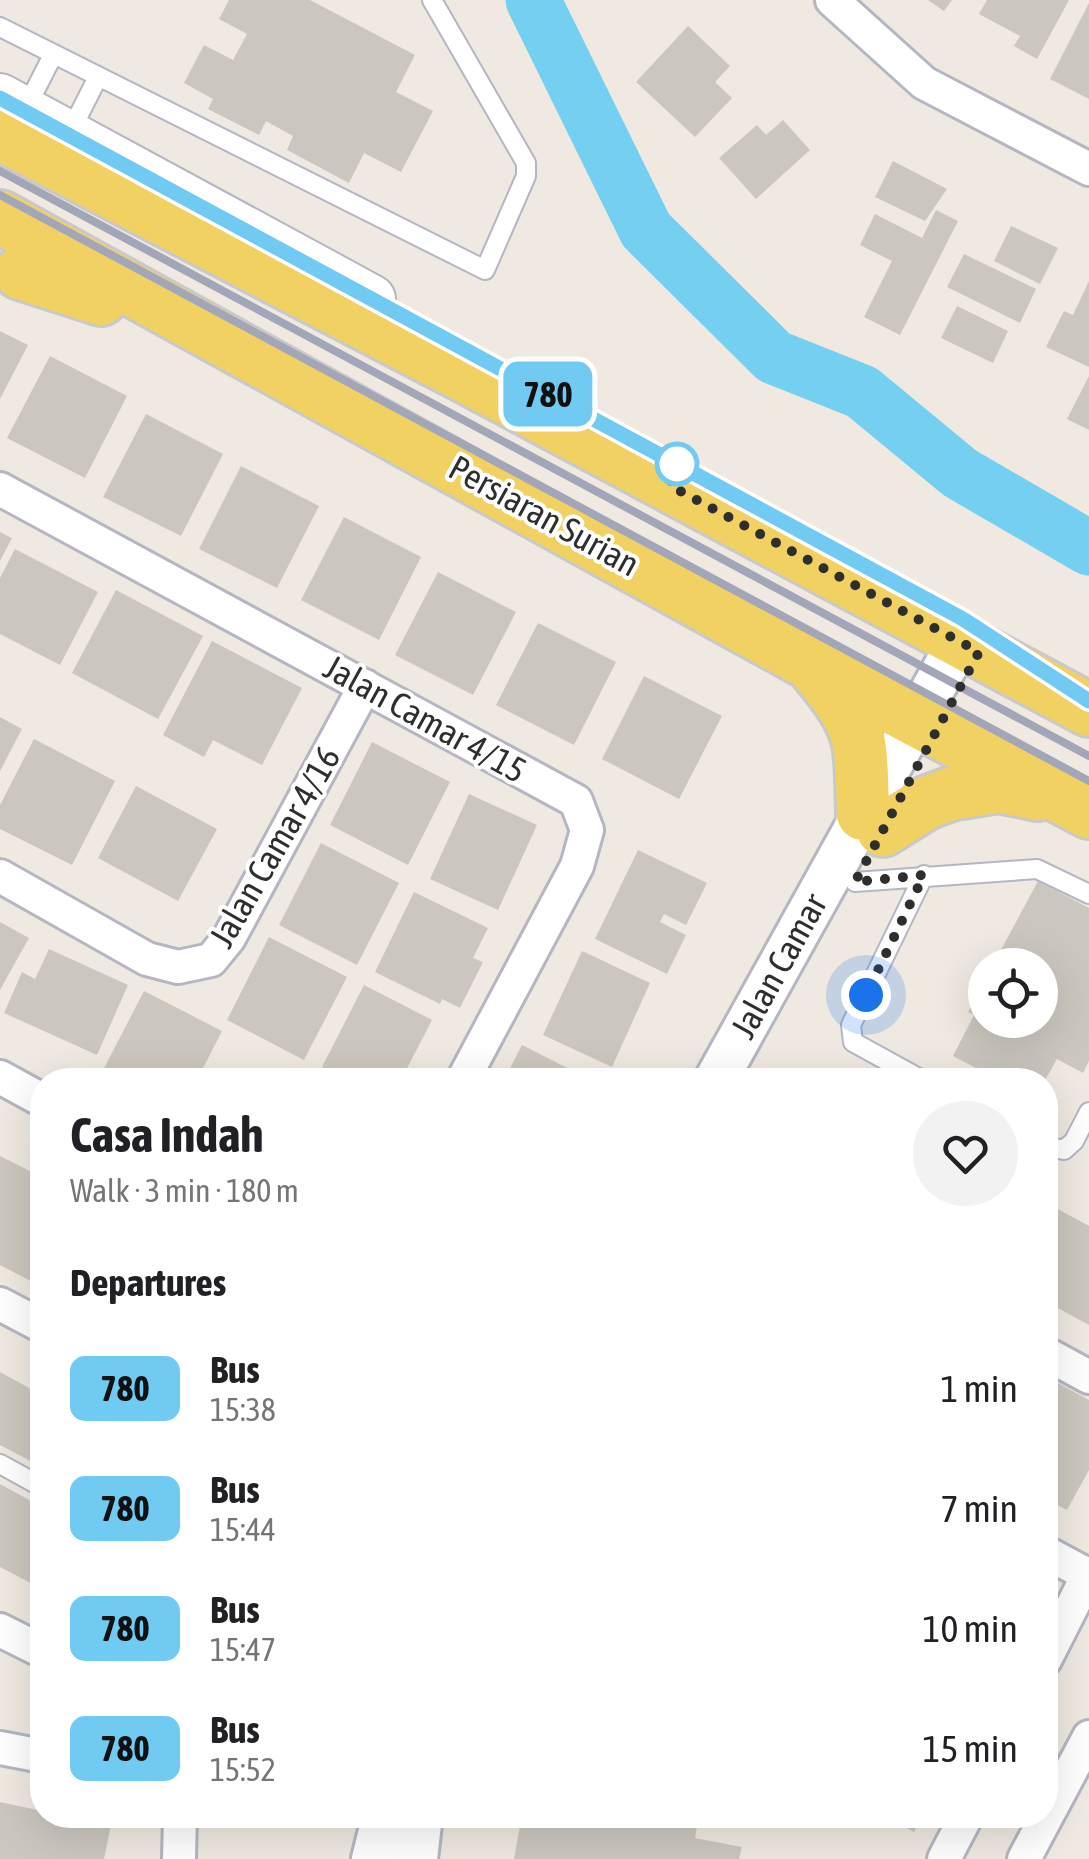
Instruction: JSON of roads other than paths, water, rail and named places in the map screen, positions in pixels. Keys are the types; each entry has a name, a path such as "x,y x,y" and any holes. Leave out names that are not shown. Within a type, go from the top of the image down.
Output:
{"main road":[{"path":"8,115 69,135 963,619 1089,701"},
{"path":"8,115 465,376 1089,710"},
{"name":"Persiaran Surian","path":"0,218 1077,806"},
{"path":"10,267 226,340"},
{"path":"811,664 836,694 850,720 873,822 950,794 999,786 1077,806"}],"street":[{"path":"832,0 924,84 1089,169"},
{"name":"Jalan Camar 4/15","path":"0,489 576,801 588,830 577,866 468,1068"},
{"name":"Jalan Camar","path":"723,1068 873,822 969,647"},
{"name":"Jalan Camar 4/16","path":"0,876 147,959 178,968 211,960 229,938 365,686"},
{"name":"Jalan Camar","path":"754,1068 855,882 873,822"},
{"path":"0,1078 30,1094"},
{"path":"0,1304 30,1320"},
{"path":"1058,1360 1089,1377"},
{"path":"1058,1559 1088,1574 1058,1634"},
{"path":"0,1630 30,1645"},
{"path":"1058,1795 1089,1737"},
{"path":"0,1748 30,1754"},
{"path":"179,1859 180,1828"},
{"path":"374,1859 381,1828"},
{"path":"416,1859 420,1828"},
{"path":"944,1859 960,1828"},
{"path":"1024,1859 1041,1828"}],"lane":[{"path":"0,27 485,270 526,176 526,163 432,0"},
{"path":"8,115 52,55"},
{"path":"69,135 98,77"},
{"path":"855,882 1036,868 1089,894"},
{"path":"900,1068 852,1042 852,1025 924,875"},
{"path":"1058,1149 1064,1150 1074,1141 1089,1112"},
{"path":"0,1464 30,1480"}],"waterway":[{"path":"533,0 646,230 774,357 862,392 960,473 1089,548"}],"railway":[{"path":"0,171 1089,756"},
{"path":"0,195 1089,781"}]}
